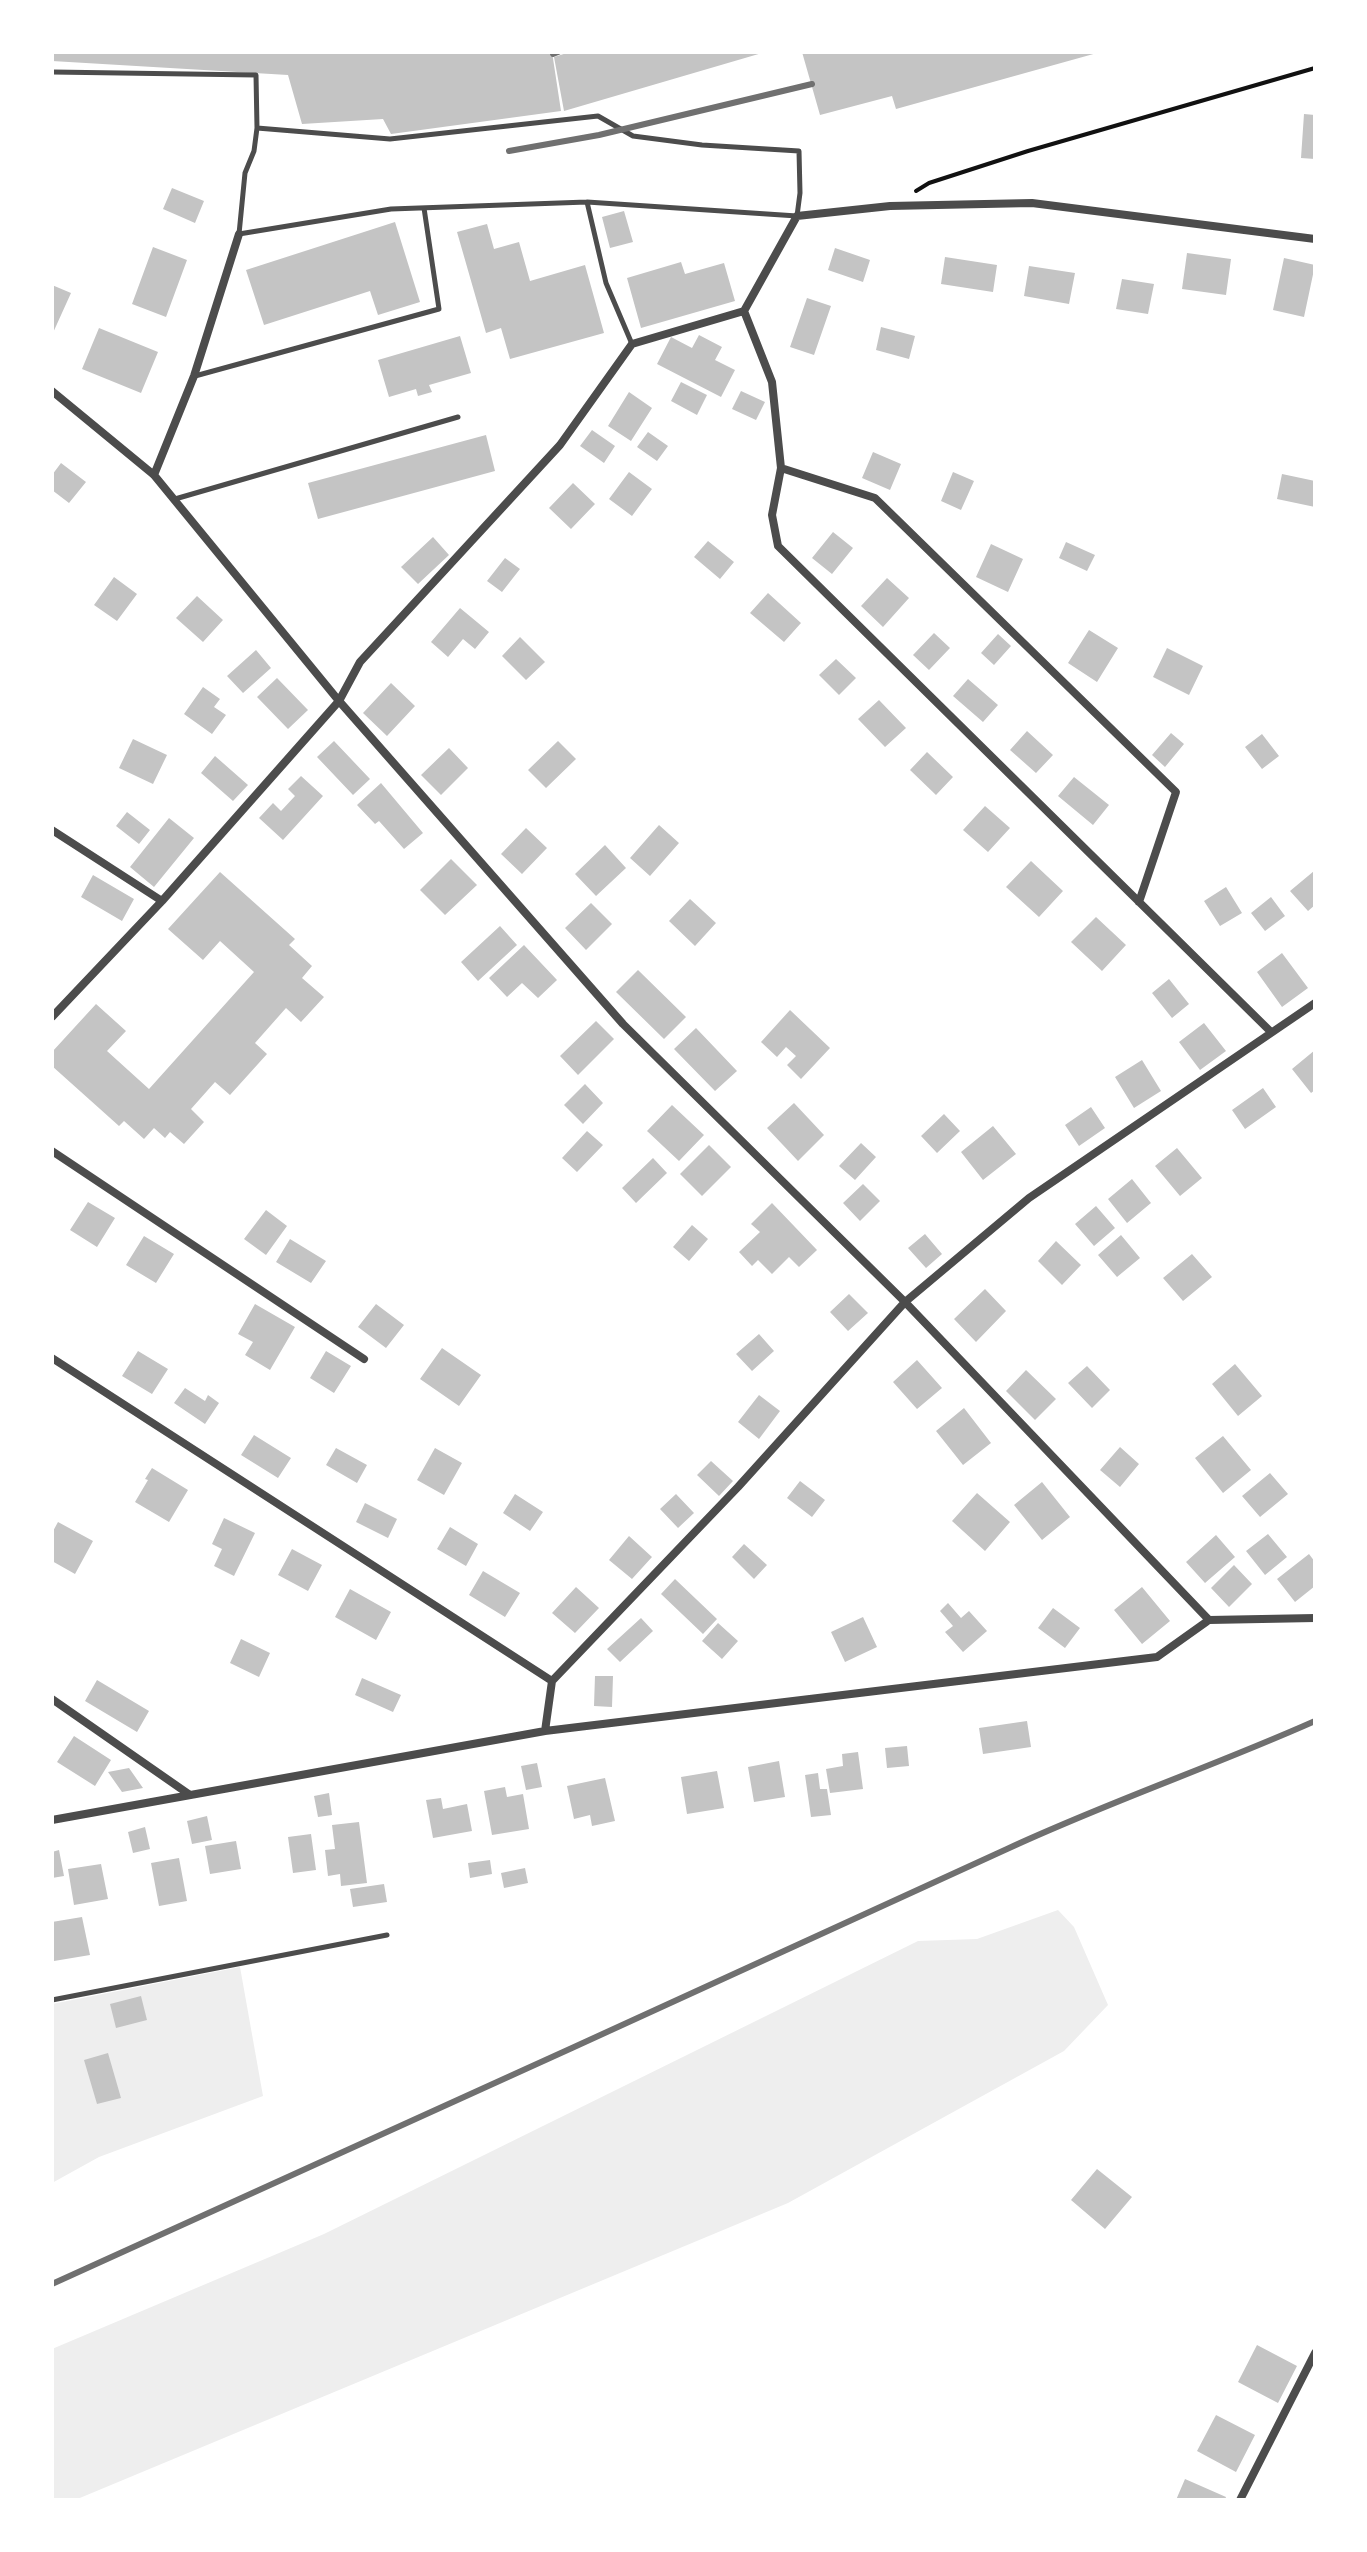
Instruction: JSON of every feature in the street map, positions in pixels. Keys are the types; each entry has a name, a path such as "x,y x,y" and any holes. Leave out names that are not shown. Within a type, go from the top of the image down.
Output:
{"street":[{"path":"52,1017 162,901 339,701 360,662 560,445 632,344 744,311 797,216 890,206 1032,203 1315,239"},
{"path":"154,475 194,376 239,234"},
{"path":"744,311 772,382 781,468 772,515 778,546 1270,1031"},
{"path":"52,391 154,475 339,701 623,1024 905,1302 1209,1620"},
{"path":"781,468 875,498 1176,792 1139,902"},
{"path":"52,830 162,901"},
{"path":"545,1731 552,1681 738,1487 905,1302 1029,1198 1315,1003"},
{"path":"52,1151 364,1359"},
{"path":"52,1358 552,1681"},
{"path":"52,1820 545,1731 1157,1657 1209,1620 1315,1618"},
{"path":"52,1699 190,1795"},
{"path":"1240,2500 1315,2353"}],"lane":[{"path":"52,72 256,75 257,128 254,151 245,173 239,234 391,209 587,202 797,216 799,151 702,145 633,136 598,116 390,139 257,128"},
{"path":"587,202 606,283 632,344"},
{"path":"194,376 439,309 424,208"},
{"path":"174,499 458,417"},
{"path":"52,2000 387,1935"}],"path":[{"path":"916,191 929,183 1028,151 1315,68"}],"shaded area":[{"path":"1058,1910 1074,1927 1108,2005 1064,2051 788,2203 75,2500 52,2500 52,2349 324,2234 918,1941 977,1939"},
{"path":"240,1967 263,2096 99,2157 52,2183 52,2004"}],"building":[{"path":"52,52 552,52 561,111 391,134 383,119 302,124 288,75 52,61"},
{"path":"570,52 762,53 564,111 554,57"},
{"path":"802,52 1097,53 896,109 892,96 820,115"},
{"path":"1304,114 1315,115 1315,159 1301,158"},
{"path":"172,188 204,201 195,223 163,209"},
{"path":"624,211 633,242 610,248 602,217"},
{"path":"395,222 420,302 378,315 370,291 264,325 246,270"},
{"path":"487,224 494,249 519,242 530,281 585,265 604,333 510,359 501,328 486,333 457,232"},
{"path":"153,247 187,260 166,317 132,304"},
{"path":"835,248 870,260 863,282 828,270"},
{"path":"1187,253 1231,259 1226,295 1182,289"},
{"path":"945,257 997,265 993,292 941,284"},
{"path":"1284,258 1315,265 1304,317 1273,310"},
{"path":"681,262 685,274 724,263 735,301 641,328 627,278"},
{"path":"1029,266 1075,273 1069,304 1024,296"},
{"path":"1122,279 1154,284 1148,314 1116,309"},
{"path":"52,285 71,293 52,335"},
{"path":"807,298 831,306 814,355 790,347"},
{"path":"881,327 915,336 909,359 876,350"},
{"path":"99,328 158,352 141,393 82,369"},
{"path":"699,335 722,347 715,360 735,370 721,397 657,364 671,337 692,348"},
{"path":"460,336 471,373 429,385 432,392 418,396 416,389 389,397 378,360"},
{"path":"681,382 707,395 697,415 671,401"},
{"path":"741,391 765,402 756,420 732,409"},
{"path":"629,392 652,408 631,441 608,426"},
{"path":"592,430 615,446 604,463 580,446"},
{"path":"648,432 668,446 657,461 637,447"},
{"path":"486,435 495,471 318,519 308,483"},
{"path":"873,452 901,464 890,490 862,478"},
{"path":"61,463 86,482 69,503 52,490 52,475"},
{"path":"629,472 652,489 632,516 609,499"},
{"path":"953,472 974,481 961,510 941,501"},
{"path":"1282,474 1315,481 1315,507 1277,499"},
{"path":"573,483 595,504 571,529 549,508"},
{"path":"833,532 853,548 832,574 812,558"},
{"path":"433,537 449,555 418,584 401,567"},
{"path":"708,541 734,562 720,579 694,557"},
{"path":"1066,542 1095,555 1087,571 1059,558"},
{"path":"991,544 1023,559 1008,592 976,577"},
{"path":"505,558 520,569 502,592 487,581"},
{"path":"114,577 137,594 117,621 94,605"},
{"path":"887,578 909,598 883,627 861,606"},
{"path":"768,593 801,623 784,642 750,613"},
{"path":"197,596 223,620 203,642 176,618"},
{"path":"460,608 489,632 475,649 463,639 448,657 431,642"},
{"path":"1089,630 1118,648 1097,682 1068,663"},
{"path":"934,633 950,648 929,670 913,655"},
{"path":"998,634 1011,646 994,665 981,653"},
{"path":"520,637 545,662 526,680 502,656"},
{"path":"1167,648 1203,666 1189,695 1153,677"},
{"path":"256,650 271,668 243,693 227,676"},
{"path":"836,659 856,678 839,695 819,675"},
{"path":"277,678 308,710 288,729 257,697"},
{"path":"968,679 998,705 983,722 953,696"},
{"path":"391,683 415,706 387,736 363,713"},
{"path":"203,687 220,699 214,707 226,715 212,734 184,714"},
{"path":"879,700 906,728 885,747 858,719"},
{"path":"1027,731 1053,755 1036,773 1010,750"},
{"path":"1171,733 1184,744 1165,767 1152,755"},
{"path":"1262,734 1279,756 1262,769 1245,747"},
{"path":"133,739 167,755 153,784 119,768"},
{"path":"334,741 370,779 353,795 317,757"},
{"path":"558,741 576,759 546,788 528,770"},
{"path":"449,748 468,768 441,795 421,775"},
{"path":"927,752 953,777 936,795 910,770"},
{"path":"215,756 248,785 233,801 201,773"},
{"path":"301,776 323,796 283,840 259,818 273,803 281,811 295,796 288,789"},
{"path":"1074,777 1109,805 1093,825 1058,796"},
{"path":"381,783 423,833 404,849 379,821 375,824 357,805"},
{"path":"985,806 1010,828 988,852 963,830"},
{"path":"127,812 150,830 139,844 116,826"},
{"path":"169,818 194,838 154,887 130,867"},
{"path":"659,825 679,843 650,876 630,858"},
{"path":"526,828 547,848 522,874 501,854"},
{"path":"605,845 626,868 596,896 575,874"},
{"path":"451,859 477,885 445,915 420,890"},
{"path":"1031,861 1063,891 1039,917 1006,887"},
{"path":"1314,871 1315,905 1308,911 1290,891"},
{"path":"220,872 295,939 289,945 312,966 302,978 324,997 301,1022 286,1008 255,1043 267,1054 230,1095 215,1082 191,1109 204,1122 184,1144 170,1132 165,1138 154,1128 144,1139 124,1121 119,1126 52,1066 52,1052 96,1004 126,1031 107,1051 149,1089 254,972 220,941 203,960 168,929"},
{"path":"93,875 134,899 122,921 81,897"},
{"path":"1226,887 1242,913 1220,926 1204,901"},
{"path":"1271,897 1285,916 1265,931 1251,913"},
{"path":"690,899 716,923 695,946 669,921"},
{"path":"591,903 612,924 586,950 565,928"},
{"path":"1096,917 1126,945 1102,971 1071,942"},
{"path":"500,926 517,945 478,981 461,962"},
{"path":"524,945 557,980 538,998 522,983 507,997 489,978"},
{"path":"1282,953 1308,988 1282,1007 1257,972"},
{"path":"638,970 686,1017 664,1039 616,992"},
{"path":"1169,979 1189,1004 1172,1018 1152,993"},
{"path":"790,1010 830,1048 801,1079 787,1065 796,1056 786,1047 777,1057 761,1042"},
{"path":"596,1021 614,1039 578,1075 560,1056"},
{"path":"1204,1023 1226,1051 1200,1070 1179,1042"},
{"path":"696,1028 737,1071 715,1091 674,1049"},
{"path":"1315,1050 1315,1090 1311,1093 1292,1069"},
{"path":"1142,1060 1161,1091 1134,1108 1115,1077"},
{"path":"585,1084 603,1103 583,1124 564,1105"},
{"path":"1263,1088 1276,1107 1245,1129 1232,1110"},
{"path":"794,1103 824,1135 798,1161 767,1128"},
{"path":"672,1105 704,1135 679,1161 647,1131"},
{"path":"1091,1107 1105,1128 1079,1146 1065,1125"},
{"path":"944,1114 960,1131 937,1153 921,1136"},
{"path":"993,1126 1016,1154 983,1180 961,1152"},
{"path":"587,1131 603,1145 577,1172 562,1158"},
{"path":"861,1143 876,1157 855,1180 839,1166"},
{"path":"709,1145 731,1167 702,1196 680,1174"},
{"path":"1177,1148 1202,1178 1180,1196 1155,1166"},
{"path":"653,1158 667,1173 636,1203 622,1188"},
{"path":"1132,1179 1151,1203 1127,1223 1108,1199"},
{"path":"863,1184 880,1201 860,1221 843,1203"},
{"path":"88,1202 115,1218 97,1247 70,1230"},
{"path":"772,1203 817,1250 799,1267 789,1257 772,1274 758,1260 752,1266 739,1252 760,1232 751,1224"},
{"path":"1096,1206 1115,1228 1094,1246 1075,1224"},
{"path":"266,1210 287,1226 266,1255 244,1239"},
{"path":"692,1225 708,1239 689,1261 673,1247"},
{"path":"925,1234 942,1254 926,1268 908,1248"},
{"path":"1121,1235 1140,1258 1117,1277 1098,1255"},
{"path":"144,1236 174,1254 156,1283 126,1265"},
{"path":"290,1239 326,1261 311,1283 276,1262"},
{"path":"1056,1241 1081,1265 1062,1285 1038,1261"},
{"path":"1192,1254 1212,1277 1183,1301 1163,1278"},
{"path":"985,1289 1006,1311 976,1342 954,1319"},
{"path":"849,1294 868,1313 848,1331 830,1312"},
{"path":"255,1304 295,1327 270,1370 245,1355 253,1342 238,1334"},
{"path":"376,1304 404,1325 386,1348 358,1327"},
{"path":"759,1334 774,1351 752,1371 736,1354"},
{"path":"442,1348 481,1375 459,1406 420,1379"},
{"path":"138,1351 168,1369 152,1394 122,1376"},
{"path":"326,1351 351,1366 334,1393 310,1378"},
{"path":"917,1360 942,1388 917,1409 893,1382"},
{"path":"1235,1364 1262,1396 1238,1416 1212,1384"},
{"path":"1087,1366 1110,1390 1092,1408 1068,1383"},
{"path":"1026,1370 1056,1399 1035,1420 1006,1391"},
{"path":"185,1388 205,1401 208,1395 219,1403 205,1424 174,1403"},
{"path":"759,1395 780,1411 759,1439 738,1422"},
{"path":"964,1408 991,1443 963,1465 936,1431"},
{"path":"254,1435 291,1458 278,1478 241,1455"},
{"path":"1223,1436 1251,1470 1223,1493 1195,1458"},
{"path":"1120,1447 1139,1464 1120,1487 1100,1470"},
{"path":"336,1448 367,1465 357,1483 326,1465"},
{"path":"435,1448 462,1463 444,1495 417,1480"},
{"path":"711,1461 733,1481 719,1496 697,1475"},
{"path":"152,1468 188,1490 169,1522 135,1502"},
{"path":"1270,1473 1288,1494 1260,1517 1242,1496"},
{"path":"800,1481 825,1500 812,1517 787,1498"},
{"path":"1042,1482 1070,1517 1042,1540 1014,1505"},
{"path":"977,1493 1010,1522 985,1551 952,1521"},
{"path":"515,1494 543,1512 530,1531 503,1513"},
{"path":"676,1494 694,1513 678,1528 660,1509"},
{"path":"365,1503 397,1519 388,1538 356,1522"},
{"path":"224,1518 255,1533 234,1576 214,1566 222,1549 212,1544"},
{"path":"58,1522 93,1541 75,1574 52,1561 52,1533"},
{"path":"450,1527 478,1544 466,1566 437,1549"},
{"path":"1268,1534 1287,1557 1265,1575 1246,1551"},
{"path":"1216,1535 1235,1557 1205,1583 1186,1562"},
{"path":"629,1536 652,1557 632,1579 609,1560"},
{"path":"744,1544 767,1565 754,1579 732,1557"},
{"path":"292,1549 322,1565 308,1591 278,1575"},
{"path":"1309,1554 1315,1562 1315,1586 1295,1602 1277,1579"},
{"path":"1234,1565 1252,1584 1229,1607 1211,1588"},
{"path":"483,1571 520,1593 505,1617 469,1595"},
{"path":"675,1579 717,1619 703,1634 661,1594"},
{"path":"576,1587 599,1608 575,1633 552,1613"},
{"path":"1142,1587 1170,1621 1142,1644 1114,1610"},
{"path":"350,1589 391,1612 376,1640 335,1617"},
{"path":"948,1603 961,1618 969,1611 987,1631 963,1652 945,1632 953,1626 940,1611"},
{"path":"1053,1608 1080,1628 1065,1648 1038,1628"},
{"path":"863,1617 877,1647 845,1662 831,1632"},
{"path":"641,1618 653,1631 620,1662 607,1649"},
{"path":"718,1623 738,1641 722,1659 702,1641"},
{"path":"241,1639 270,1653 259,1677 230,1663"},
{"path":"595,1676 613,1676 612,1707 594,1706"},
{"path":"362,1678 401,1695 393,1712 355,1695"},
{"path":"97,1680 149,1711 137,1732 85,1701"},
{"path":"1027,1721 1031,1747 983,1754 979,1728"},
{"path":"74,1736 111,1760 95,1786 57,1762"},
{"path":"907,1746 909,1766 887,1768 885,1748"},
{"path":"858,1752 863,1789 830,1793 826,1769 843,1766 842,1754"},
{"path":"779,1761 785,1797 754,1802 748,1767"},
{"path":"537,1763 542,1787 526,1790 521,1766"},
{"path":"129,1768 143,1788 122,1792 108,1772"},
{"path":"717,1771 724,1808 687,1814 681,1777"},
{"path":"818,1773 820,1789 827,1789 831,1815 811,1817 805,1775"},
{"path":"605,1778 615,1821 592,1826 590,1815 574,1819 567,1786"},
{"path":"505,1787 507,1797 523,1794 529,1829 492,1835 484,1791"},
{"path":"329,1793 332,1815 318,1817 314,1796"},
{"path":"441,1798 443,1809 467,1804 472,1831 433,1838 426,1800"},
{"path":"207,1816 212,1840 192,1844 187,1821"},
{"path":"359,1822 367,1883 341,1886 340,1874 328,1876 325,1850 335,1849 332,1825"},
{"path":"145,1827 150,1849 133,1853 128,1832"},
{"path":"311,1834 316,1870 293,1873 288,1837"},
{"path":"236,1841 241,1869 210,1874 205,1846"},
{"path":"59,1850 64,1876 52,1878 52,1852"},
{"path":"179,1858 187,1901 159,1906 151,1863"},
{"path":"490,1860 492,1874 470,1878 468,1863"},
{"path":"101,1864 108,1899 74,1905 68,1869"},
{"path":"525,1868 528,1883 504,1888 501,1873"},
{"path":"384,1884 387,1902 353,1907 350,1889"},
{"path":"82,1917 90,1955 54,1961 52,1922"},
{"path":"141,1996 147,2020 116,2028 110,2004"},
{"path":"108,2053 121,2098 97,2104 84,2060"},
{"path":"1097,2169 1132,2197 1105,2229 1071,2200"},
{"path":"1257,2345 1297,2366 1278,2403 1238,2382"},
{"path":"1216,2415 1255,2435 1236,2472 1197,2451"},
{"path":"1185,2479 1226,2497 1225,2500 1176,2500"}],"railway":[{"path":"553,54 558,52"},
{"path":"509,151 599,135 812,84"},
{"path":"52,2284 1045,1832 1315,1721"}]}
